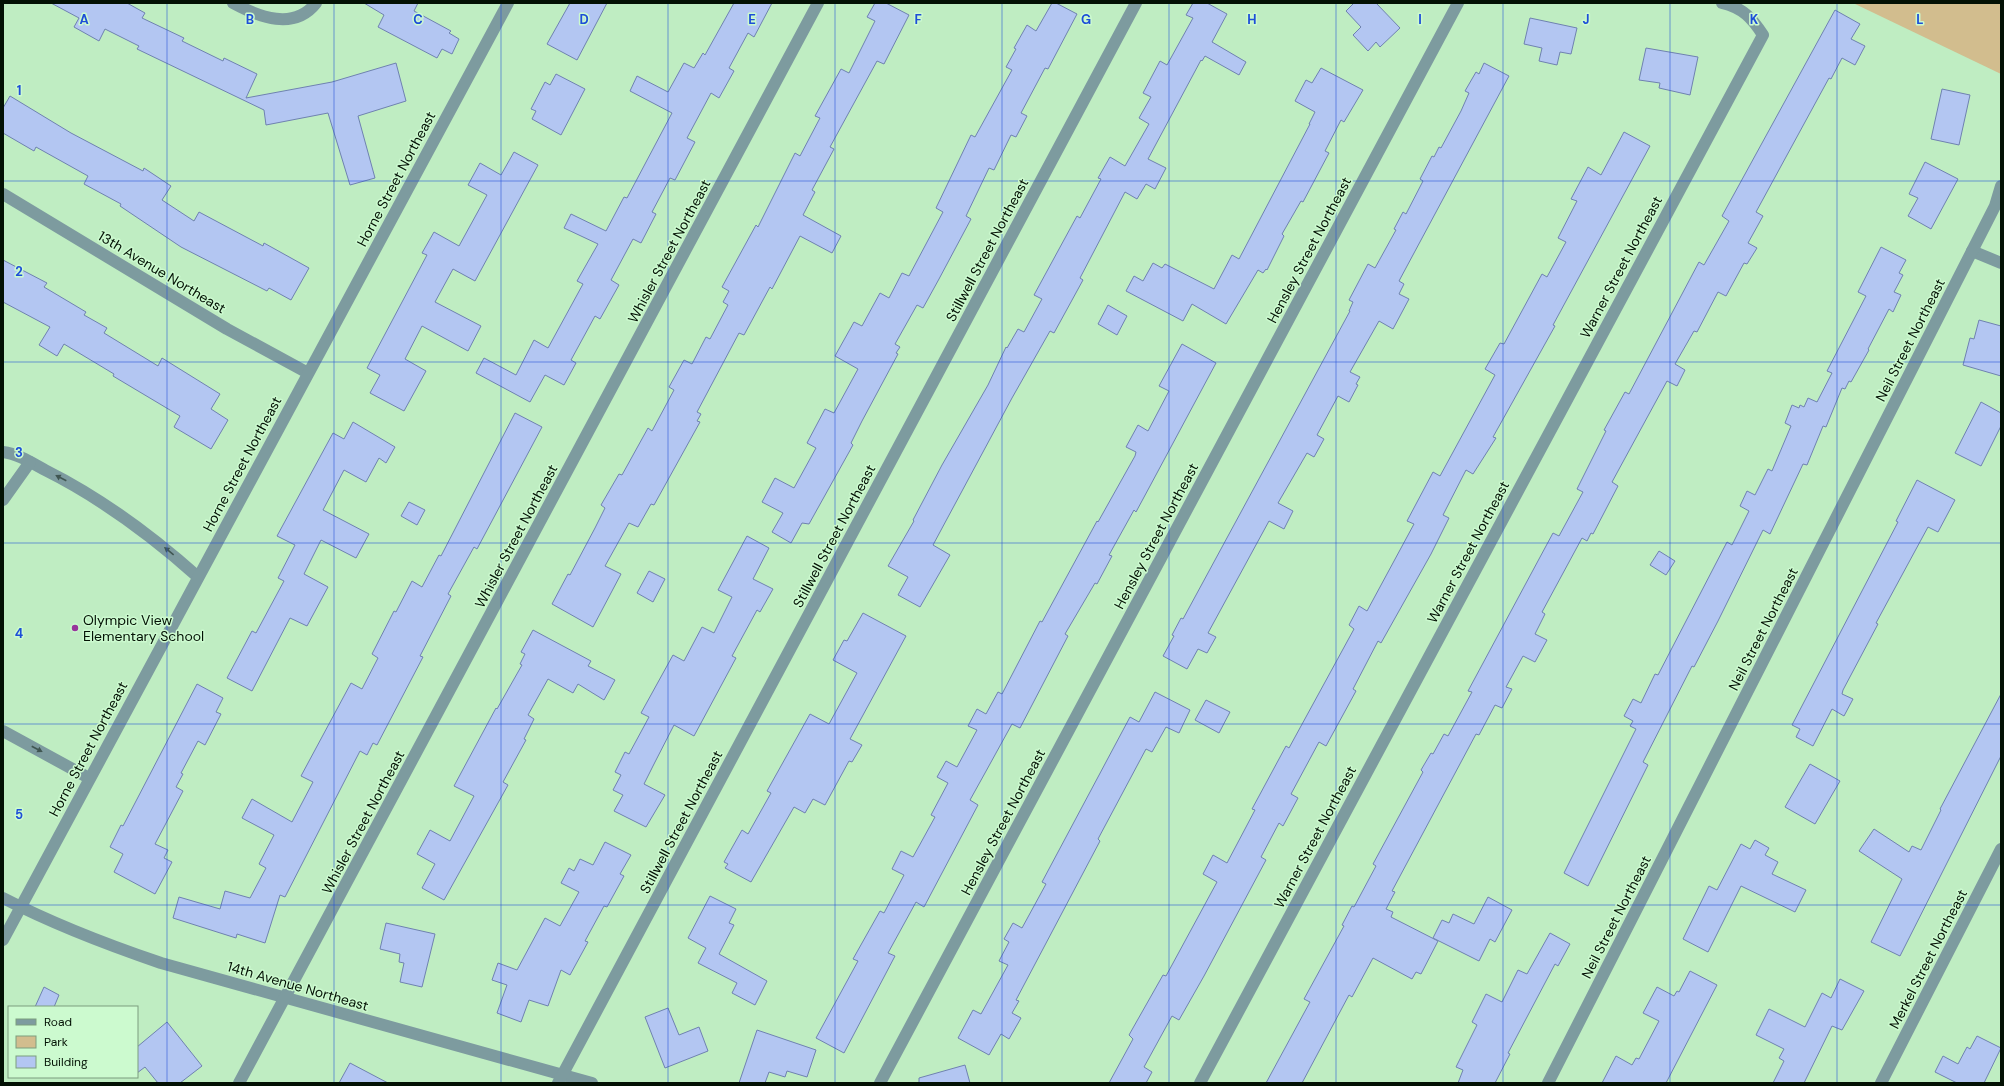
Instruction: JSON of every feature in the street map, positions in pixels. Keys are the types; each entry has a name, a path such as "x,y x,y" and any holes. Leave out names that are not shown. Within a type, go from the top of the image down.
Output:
{"street":[{"path":"233,3 266,18 291,19 313,8 316,3"},
{"name":"Horne Street Northeast","path":"3,940 508,3"},
{"name":"Whisler Street Northeast","path":"239,1083 286,998 818,3"},
{"name":"Stillwell Street Northeast","path":"561,1079 1136,3"},
{"name":"Hensley Street Northeast","path":"880,1083 1458,3"},
{"name":"Warner Street Northeast","path":"1200,1083 1763,35 1752,17 1730,5 1722,3"},
{"name":"Neil Street Northeast","path":"1548,1083 1995,206 2001,186"},
{"name":"13th Avenue Northeast","path":"3,194 227,329 308,373"},
{"path":"1972,251 2001,263"},
{"path":"3,451 30,462 70,482 119,514 172,554 198,577"},
{"path":"3,500 30,462"},
{"path":"3,731 89,778"},
{"name":"Merkel Street Northeast","path":"1881,1083 2001,848"},
{"name":"14th Avenue Northeast","path":"3,898 50,922 161,964 286,998 561,1079 592,1083"}],"green space":[{"path":"1853,3 2001,3 2001,74"}],"building":[{"path":"51,3 127,3 145,13 142,18 184,38 182,41 223,61 224,58 257,74 246,98 332,82 396,63 406,101 358,116 375,178 350,185 328,113 266,125 264,110 137,49 139,46 105,29 99,41 74,27 79,18"},
{"path":"364,3 418,3 414,11 451,31 449,33 459,39 452,54 442,49 437,58 378,27 384,15"},
{"path":"570,3 607,3 577,60 547,44"},
{"path":"734,3 772,3 754,37 748,33 729,68 734,71 719,98 711,93 687,138 695,142 675,180 670,178 652,212 656,214 641,243 633,239 611,280 619,285 600,319 595,316 571,360 576,363 564,385 545,375 530,402 476,373 484,358 516,375 534,340 548,348 583,284 577,281 598,244 564,228 571,214 606,231 624,197 627,198 672,113 630,91 637,76 668,92 684,63 694,68 703,53 705,55"},
{"path":"875,3 886,3 909,15 884,64 877,61 830,147 834,149 812,190 815,192 803,215 841,236 832,253 800,236 772,289 770,287 744,335 739,333 697,412 701,414 697,421 700,422 654,505 651,504 638,527 629,523 605,566 621,574 593,627 552,604 568,574 570,575 605,508 601,505 619,474 622,475 648,428 652,431 674,390 669,387 684,360 692,364 706,337 710,339 728,305 723,302 729,291 722,287 756,225 758,227 795,153 800,156 820,118 815,116 841,69 849,73 875,21 867,17"},
{"path":"1052,3 1056,3 1077,14 1048,69 1045,68 1021,113 1027,116 1016,137 1011,135 994,170 989,168 966,216 971,219 939,279 923,308 917,305 895,344 900,347 896,353 898,354 851,443 853,445 809,524 802,523 791,543 772,532 783,513 762,502 775,478 794,488 816,448 807,443 825,409 834,413 858,369 835,356 854,322 862,326 880,293 889,298 902,273 909,276 943,212 936,208 971,135 975,137 1012,70 1006,67 1016,49 1014,48 1027,25 1036,31"},
{"path":"1193,3 1207,3 1227,14 1212,42 1246,62 1239,75 1205,56 1202,61 1201,60 1148,159 1166,168 1155,189 1146,184 1137,199 1125,192 1080,278 1083,280 1054,333 1050,331 1012,398 933,545 950,555 920,607 898,595 908,577 888,566 914,521 913,520 942,465 988,385 1006,347 1007,348 1018,329 1024,332 1042,299 1034,295 1077,216 1080,218 1101,179 1098,178 1110,157 1125,166 1149,124 1139,118 1151,97 1143,93 1160,61 1167,65 1193,18 1186,15"},
{"path":"1354,3 1376,3 1400,28 1380,47 1376,42 1368,51 1353,35 1361,27 1346,11"},
{"path":"1835,10 1860,24 1851,39 1865,46 1855,65 1842,58 1831,79 1829,78 1756,212 1763,216 1748,243 1757,248 1747,264 1744,263 1726,296 1718,292 1697,332 1694,331 1675,364 1685,370 1677,386 1667,381 1612,482 1618,486 1593,534 1591,533 1587,541 1582,538 1542,612 1545,614 1535,634 1547,640 1535,662 1523,656 1506,687 1512,689 1502,708 1495,705 1479,735 1476,734 1392,891 1395,892 1386,909 1393,912 1391,917 1438,941 1421,974 1416,972 1412,979 1373,958 1352,997 1349,995 1302,1083 1266,1083 1310,1002 1304,999 1344,926 1342,925 1352,906 1354,907 1376,866 1373,864 1423,772 1421,770 1431,753 1433,754 1444,734 1448,736 1472,692 1468,691 1553,533 1559,536 1583,492 1577,489 1606,431 1604,430 1625,392 1629,394 1699,262 1704,265 1729,221 1722,216"},
{"path":"1530,18 1577,28 1571,54 1560,52 1557,65 1539,61 1542,48 1524,44"},
{"path":"1646,48 1698,57 1690,95 1659,88 1660,83 1639,80"},
{"path":"1484,63 1509,76 1399,281 1404,284 1399,294 1409,299 1393,329 1379,321 1350,372 1360,377 1356,384 1358,385 1349,402 1338,396 1317,435 1324,439 1314,457 1307,453 1278,503 1293,511 1284,529 1269,521 1208,633 1216,637 1207,653 1198,649 1187,669 1163,656 1174,636 1172,635 1181,618 1183,619 1350,311 1353,302 1349,300 1368,264 1375,268 1396,230 1394,229 1403,212 1406,214 1423,181 1420,179 1432,156 1434,157 1439,147 1441,148 1461,111 1469,93 1465,91 1476,72 1479,74"},
{"path":"1321,68 1363,90 1344,122 1341,120 1325,151 1329,153 1303,202 1301,201 1282,234 1284,236 1267,270 1266,269 1263,273 1258,270 1226,324 1192,304 1183,321 1126,291 1134,276 1143,281 1153,263 1162,268 1165,264 1214,289 1232,255 1239,259 1310,124 1315,112 1295,101 1306,80 1312,83"},
{"path":"556,74 585,89 561,135 532,119 536,111 531,109 545,82 550,85"},
{"path":"1942,89 1970,95 1959,145 1931,139"},
{"path":"10,96 71,133 143,171 144,168 171,186 162,200 194,221 199,212 263,246 264,243 309,268 291,300 269,288 267,291 181,247 120,206 121,204 84,184 88,176 36,147 34,151 3,133 3,108"},
{"path":"1624,132 1650,146 1553,325 1555,326 1493,437 1496,438 1473,474 1466,470 1443,515 1449,518 1431,554 1381,643 1378,641 1353,689 1356,691 1326,746 1319,742 1291,794 1298,798 1283,826 1279,823 1261,857 1266,860 1204,976 1179,1020 1172,1016 1144,1067 1152,1072 1146,1083 1109,1083 1133,1039 1129,1035 1163,975 1166,976 1217,882 1203,874 1213,855 1227,863 1255,810 1252,809 1286,746 1289,748 1354,629 1349,625 1359,606 1367,611 1414,524 1407,521 1433,472 1440,476 1495,375 1485,369 1500,343 1504,344 1542,274 1547,277 1566,242 1558,238 1577,201 1571,199 1588,167 1601,175"},
{"path":"514,152 538,165 475,281 453,269 435,302 481,326 468,351 422,326 405,359 426,371 404,411 370,393 380,375 367,368 427,255 422,253 434,232 459,246 487,195 468,185 480,163 501,175"},
{"path":"1925,162 1958,179 1931,229 1908,216 1918,198 1909,194"},
{"path":"1881,247 1906,260 1899,273 1903,275 1894,292 1901,295 1893,312 1889,309 1851,382 1849,381 1845,389 1842,388 1826,427 1823,426 1807,465 1803,464 1770,534 1763,530 1718,621 1694,667 1692,666 1643,762 1648,765 1588,886 1564,873 1636,729 1630,726 1633,721 1624,716 1633,699 1641,703 1655,674 1658,675 1727,542 1732,545 1749,511 1740,506 1747,491 1755,495 1768,469 1772,471 1791,426 1785,423 1792,405 1799,408 1800,405 1804,407 1808,398 1817,402 1832,373 1827,371 1866,296 1858,292"},
{"path":"3,260 47,283 44,287 86,312 84,315 107,328 104,333 158,366 162,358 220,394 211,409 228,420 211,449 174,427 180,416 113,376 114,374 64,344 57,356 39,345 50,327 3,302"},
{"path":"1108,305 1127,316 1117,335 1098,324"},
{"path":"1979,320 2001,326 2001,376 1963,365 1970,338 1974,339"},
{"path":"1182,344 1216,363 1136,512 1134,510 1109,555 1112,556 1097,584 1095,583 1065,634 1068,636 1020,728 1012,724 970,800 978,805 924,907 916,902 888,953 895,956 844,1053 816,1038 858,961 853,959 880,911 884,913 904,875 892,869 901,851 913,857 935,817 931,815 948,783 937,777 946,761 957,767 977,730 968,726 977,709 986,714 998,692 1002,694 1040,621 1042,622 1097,521 1098,522 1135,456 1136,452 1126,447 1138,425 1148,431 1169,391 1159,386"},
{"path":"1981,402 2001,413 2001,426 1981,466 1955,453"},
{"path":"515,413 542,427 477,549 474,547 448,594 451,596 420,656 423,657 377,745 373,743 367,755 360,751 285,897 280,895 265,943 237,934 236,938 173,918 179,897 220,909 225,891 250,898 266,868 259,864 274,835 242,818 252,799 292,822 313,782 301,776 351,683 362,689 378,658 372,654 394,611 396,612 412,581 422,587 439,555 441,556"},
{"path":"353,422 395,447 386,463 379,458 366,482 344,470 323,510 369,534 356,558 321,540 304,574 328,587 307,626 290,618 252,691 227,678 252,631 256,633 284,581 278,578 295,545 277,536 333,433 344,439"},
{"path":"1917,480 1955,500 1938,532 1928,527 1876,623 1878,624 1843,690 1842,694 1853,699 1844,716 1832,709 1813,746 1796,737 1800,729 1792,725 1898,522 1896,521"},
{"path":"409,502 425,510 417,525 401,516"},
{"path":"747,536 769,548 753,579 773,589 760,612 757,610 732,656 736,658 694,736 674,725 644,784 665,795 646,827 614,811 623,795 613,790 621,775 615,772 625,752 629,754 649,717 641,713 673,655 684,661 702,627 714,633 732,597 718,590"},
{"path":"1659,551 1675,561 1666,575 1650,565"},
{"path":"649,571 665,579 653,602 637,593"},
{"path":"863,613 906,636 850,739 862,745 852,762 849,761 825,805 813,799 805,813 794,807 751,882 725,868 728,864 724,862 742,830 748,834 771,793 767,791 810,714 829,724 857,673 833,660 844,640 847,641"},
{"path":"533,630 591,661 588,666 615,680 604,700 578,684 573,693 548,679 528,715 534,719 524,739 526,740 503,782 508,785 444,900 422,888 435,864 417,854 430,830 450,841 474,796 454,786 496,708 497,709 522,665 520,664 525,654 521,652"},
{"path":"197,684 223,698 216,712 221,714 205,745 198,741 181,773 183,774 176,787 183,791 155,844 168,850 164,858 172,862 155,894 114,872 123,854 110,847 121,825 123,826"},
{"path":"1155,692 1190,710 1179,733 1166,727 1152,752 1146,749 1098,839 1100,841 1016,1000 1019,1001 1012,1013 1021,1018 1009,1039 1001,1034 989,1055 958,1038 973,1010 981,1014 1008,965 999,961 1009,942 1004,939 1013,923 1022,928 1046,884 1042,882 1130,717 1139,722"},
{"path":"2001,694 2001,756 1900,956 1871,942 1902,879 1859,851 1874,829 1909,852 1912,846 1921,850 1941,810 1940,809"},
{"path":"1206,700 1230,712 1219,733 1195,720"},
{"path":"1810,764 1840,781 1815,824 1785,807"},
{"path":"1755,840 1769,848 1765,855 1778,862 1772,874 1806,890 1795,912 1741,886 1708,952 1683,939 1709,886 1717,890 1741,844 1750,849"},
{"path":"605,842 631,855 620,874 624,876 607,907 604,906 585,941 588,942 570,975 561,970 548,1006 529,1000 521,1022 497,1013 507,985 492,980 498,963 517,970 545,918 560,926 579,892 561,883 569,868 574,871 580,859 593,865"},
{"path":"710,896 736,909 729,923 734,925 719,954 767,981 755,1005 732,993 737,983 698,963 706,948 688,938"},
{"path":"1488,897 1512,910 1495,942 1490,939 1479,961 1433,938 1442,920 1449,923 1453,914 1474,924"},
{"path":"386,923 435,934 422,987 400,982 404,963 399,962 400,954 380,949"},
{"path":"1550,933 1570,944 1558,966 1555,964 1508,1053 1510,1054 1495,1083 1458,1083 1463,1070 1456,1067 1477,1025 1472,1022 1486,994 1502,1002 1518,970 1527,974"},
{"path":"1690,971 1717,985 1666,1083 1602,1083 1616,1056 1632,1065 1636,1058 1639,1059 1659,1021 1643,1013 1657,987 1674,996 1677,991 1679,992"},
{"path":"1840,979 1864,991 1842,1030 1832,1026 1804,1083 1773,1083 1784,1061 1779,1058 1784,1049 1756,1035 1769,1009 1805,1027 1822,993 1831,998"},
{"path":"44,987 59,995 54,1006 35,1006"},
{"path":"668,1008 679,1035 699,1027 708,1051 665,1068 645,1017"},
{"path":"167,1022 202,1066 180,1083 158,1083 145,1067 138,1072 138,1046"},
{"path":"757,1030 816,1050 807,1077 787,1071 785,1077 769,1072 765,1083 739,1083"},
{"path":"1977,1036 2001,1048 1984,1083 1957,1083 1935,1072 1943,1056 1958,1064 1967,1047 1970,1049"},
{"path":"350,1063 388,1083 339,1083"},
{"path":"965,1065 970,1083 919,1083 919,1078"}],"place":[{"name":"Olympic View Elementary School","path":"75,628"}]}
